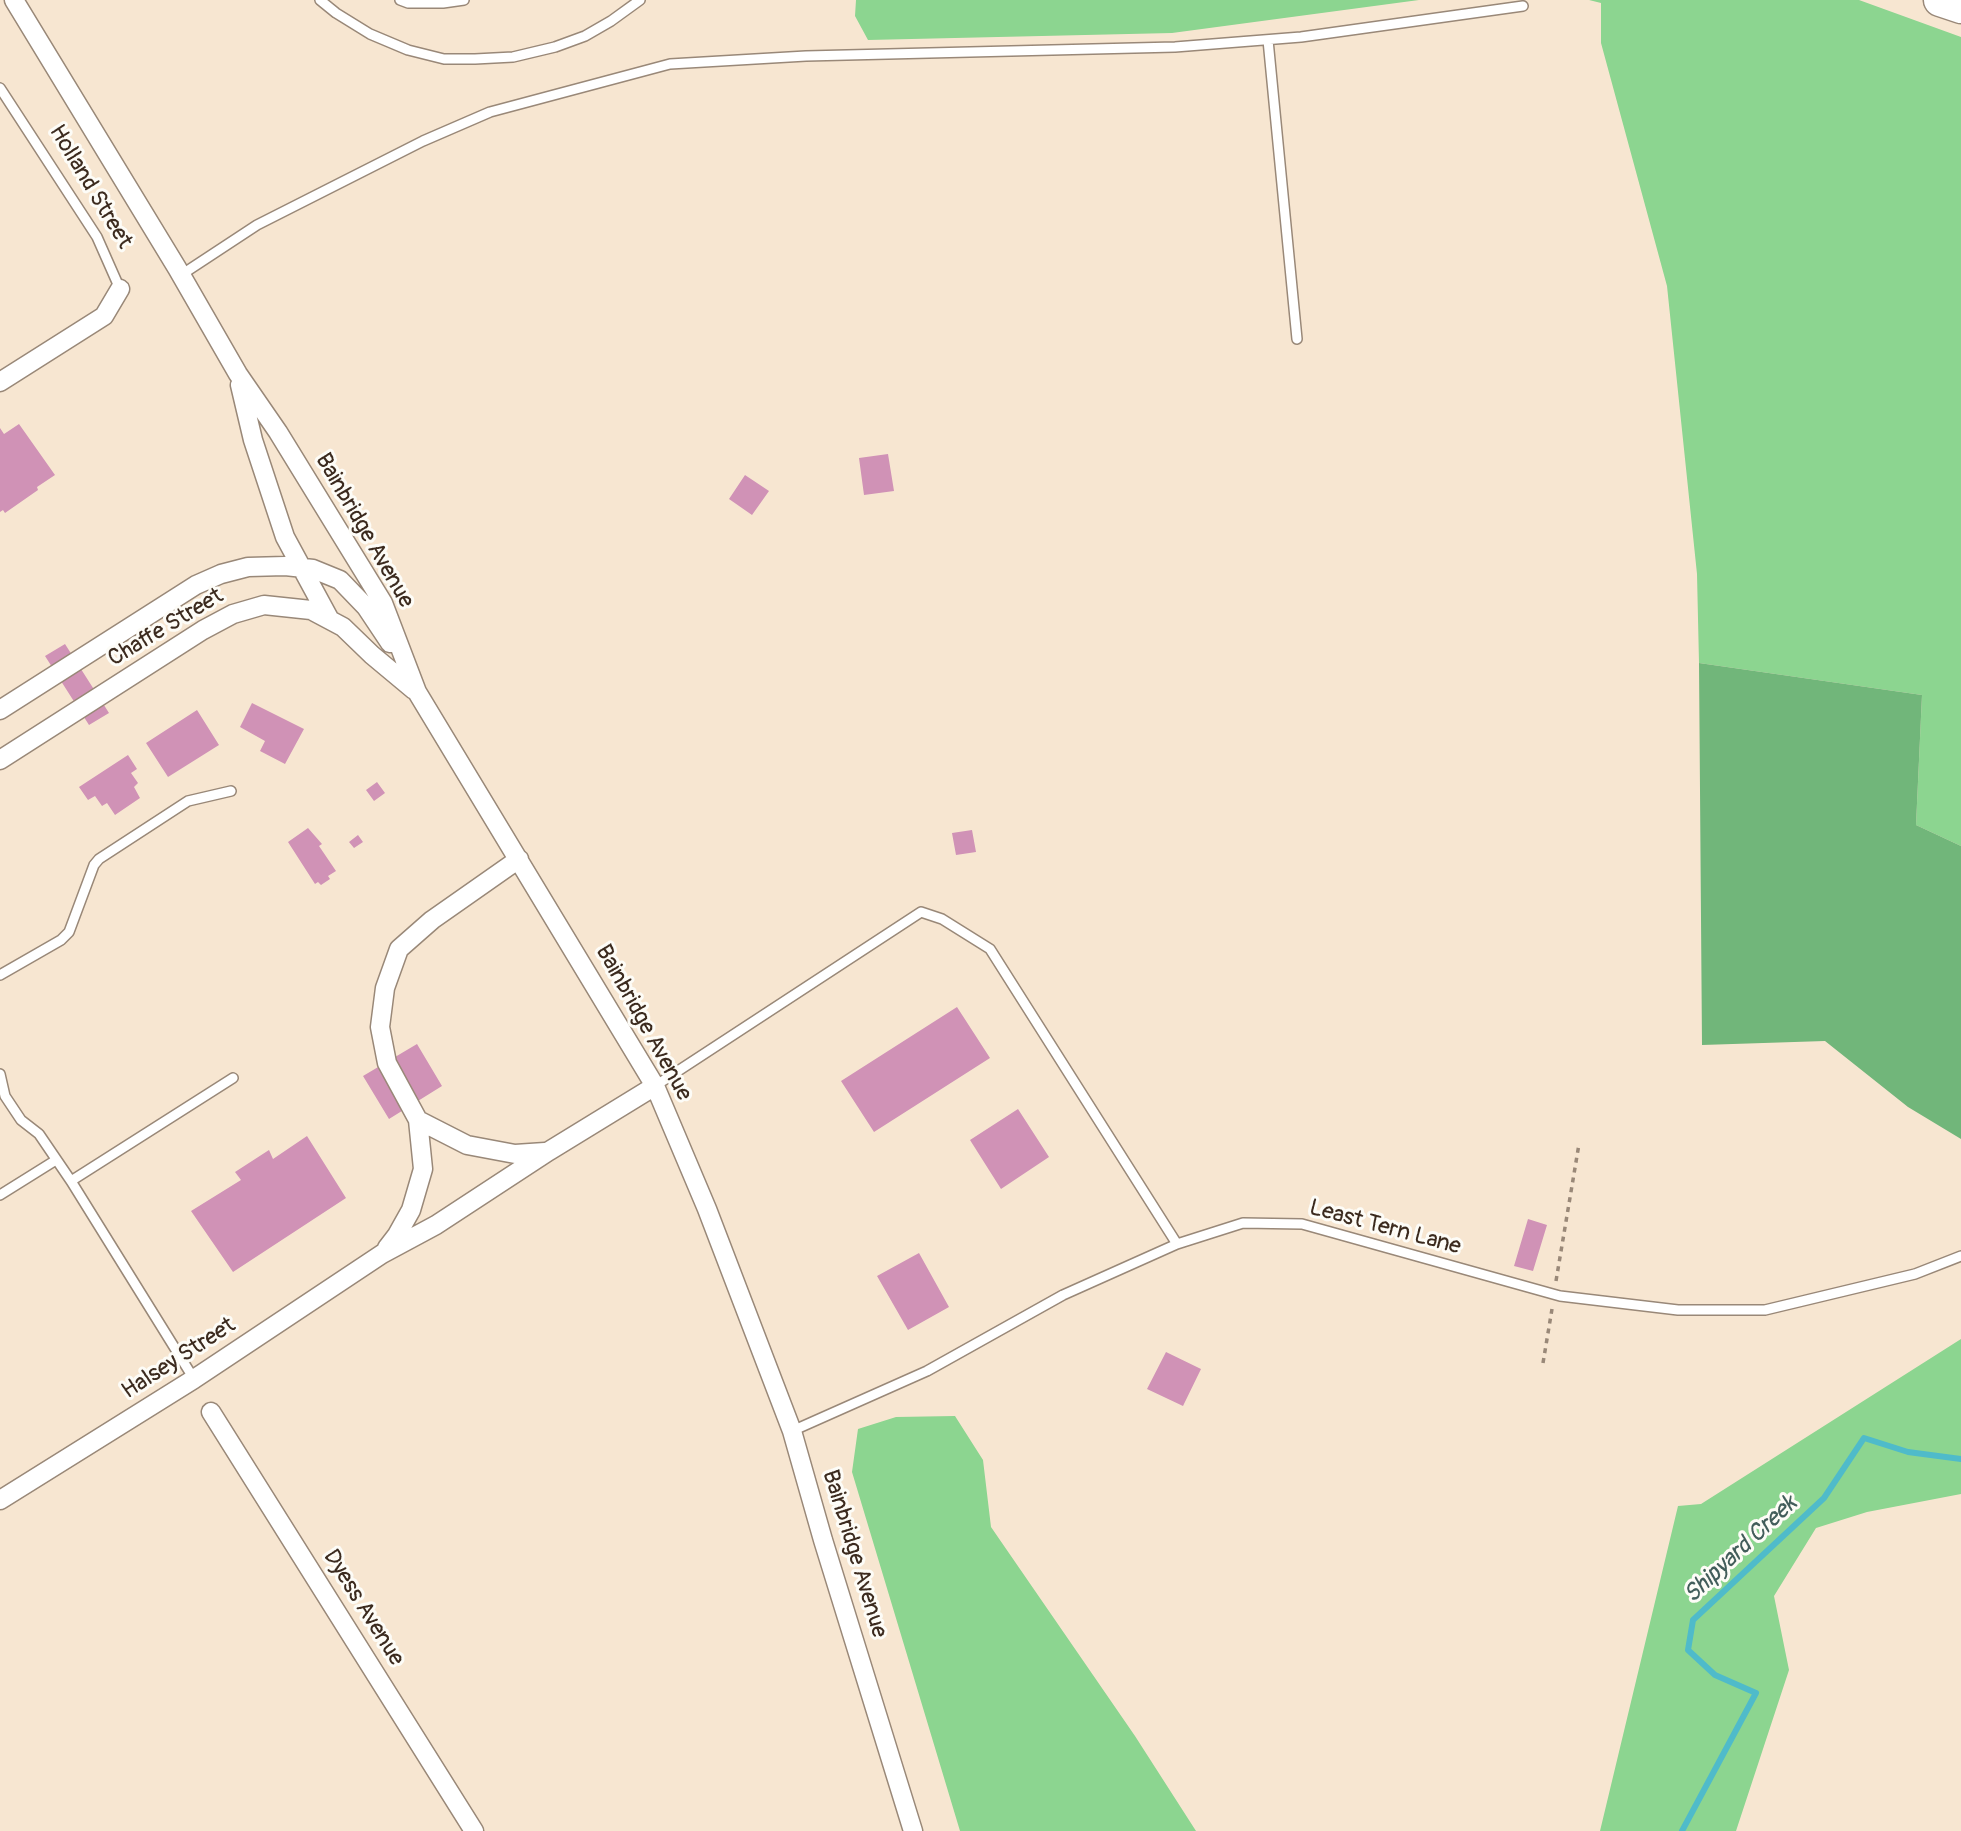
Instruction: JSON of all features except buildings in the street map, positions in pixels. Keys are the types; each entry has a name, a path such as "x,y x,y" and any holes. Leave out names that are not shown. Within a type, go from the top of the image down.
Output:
{"highway":[{"path":"1940,0 1961,8"}],"street":[{"name":"Bainbridge Avenue","path":"20,2 238,374 383,603 417,692 655,1086 707,1209 792,1431 913,1831"},
{"name":"Holland Street","path":"0,382 104,316 120,289"},
{"name":"Bainbridge Avenue","path":"238,374 253,440 285,537 330,620"},
{"name":"Chaffe Street","path":"0,710 195,585 221,574 248,568 285,566 313,569 340,580 366,607 385,634 417,692"},
{"name":"Chaffe Street","path":"0,760 233,614 264,605 311,610 343,627 417,692"},
{"name":"Halsey Street","path":"382,1254 411,1210 423,1169 418,1120 387,1063 380,1027 385,988 399,949 432,920 519,859"},
{"name":"Halsey Street","path":"0,1500 194,1380 382,1254 436,1225 655,1086"},
{"name":"Halsey Street","path":"418,1120 467,1145 515,1154 549,1151"},
{"name":"Dyess Avenue","path":"211,1412 474,1831"}],"lane":[{"path":"320,0 370,34 408,50 444,59 475,59 513,57 555,47 585,36 640,0"},
{"path":"400,0 408,3 464,0"},
{"path":"181,275 257,225 423,141 490,112 670,64 806,56 1175,47 1301,37 1523,6"},
{"path":"1268,40 1297,339"},
{"name":"Holland Street","path":"0,88 97,237 120,289"},
{"path":"0,975 61,940 69,932 94,865 99,859 188,801 231,791"},
{"path":"655,1086 921,912 942,919 990,949 1177,1244"},
{"path":"0,1074 5,1096 21,1120 39,1134 71,1181 194,1380"},
{"path":"71,1181 233,1078"},
{"path":"0,1195 56,1160"},
{"name":"Least Tern Lane","path":"792,1431 927,1371 1063,1295 1177,1244 1243,1223 1302,1224 1554,1294 1678,1310 1765,1310 1915,1274 1961,1256"}],"path":[{"path":"1543,1363 1579,1144"}],"green space":[{"path":"856,0 1419,0 1172,33 868,40 855,16"},
{"path":"1589,0 1859,0 1961,37 1961,846 1916,825 1922,695 1699,663 1697,574 1667,286 1601,43 1601,3"},
{"path":"1699,663 1922,695 1916,825 1961,846 1961,1139 1908,1107 1825,1041 1702,1045"},
{"path":"1961,1339 1961,1494 1867,1512 1816,1528 1774,1596 1789,1670 1736,1831 1600,1831 1678,1506 1701,1504"},
{"path":"955,1416 983,1460 991,1527 1135,1736 1196,1831 960,1831 852,1472 858,1429 896,1417"}],"waterway":[{"name":"Shipyard Creek","path":"1682,1831 1756,1693 1715,1675 1688,1650 1693,1620 1824,1498 1864,1438 1908,1452 1961,1459"}]}
